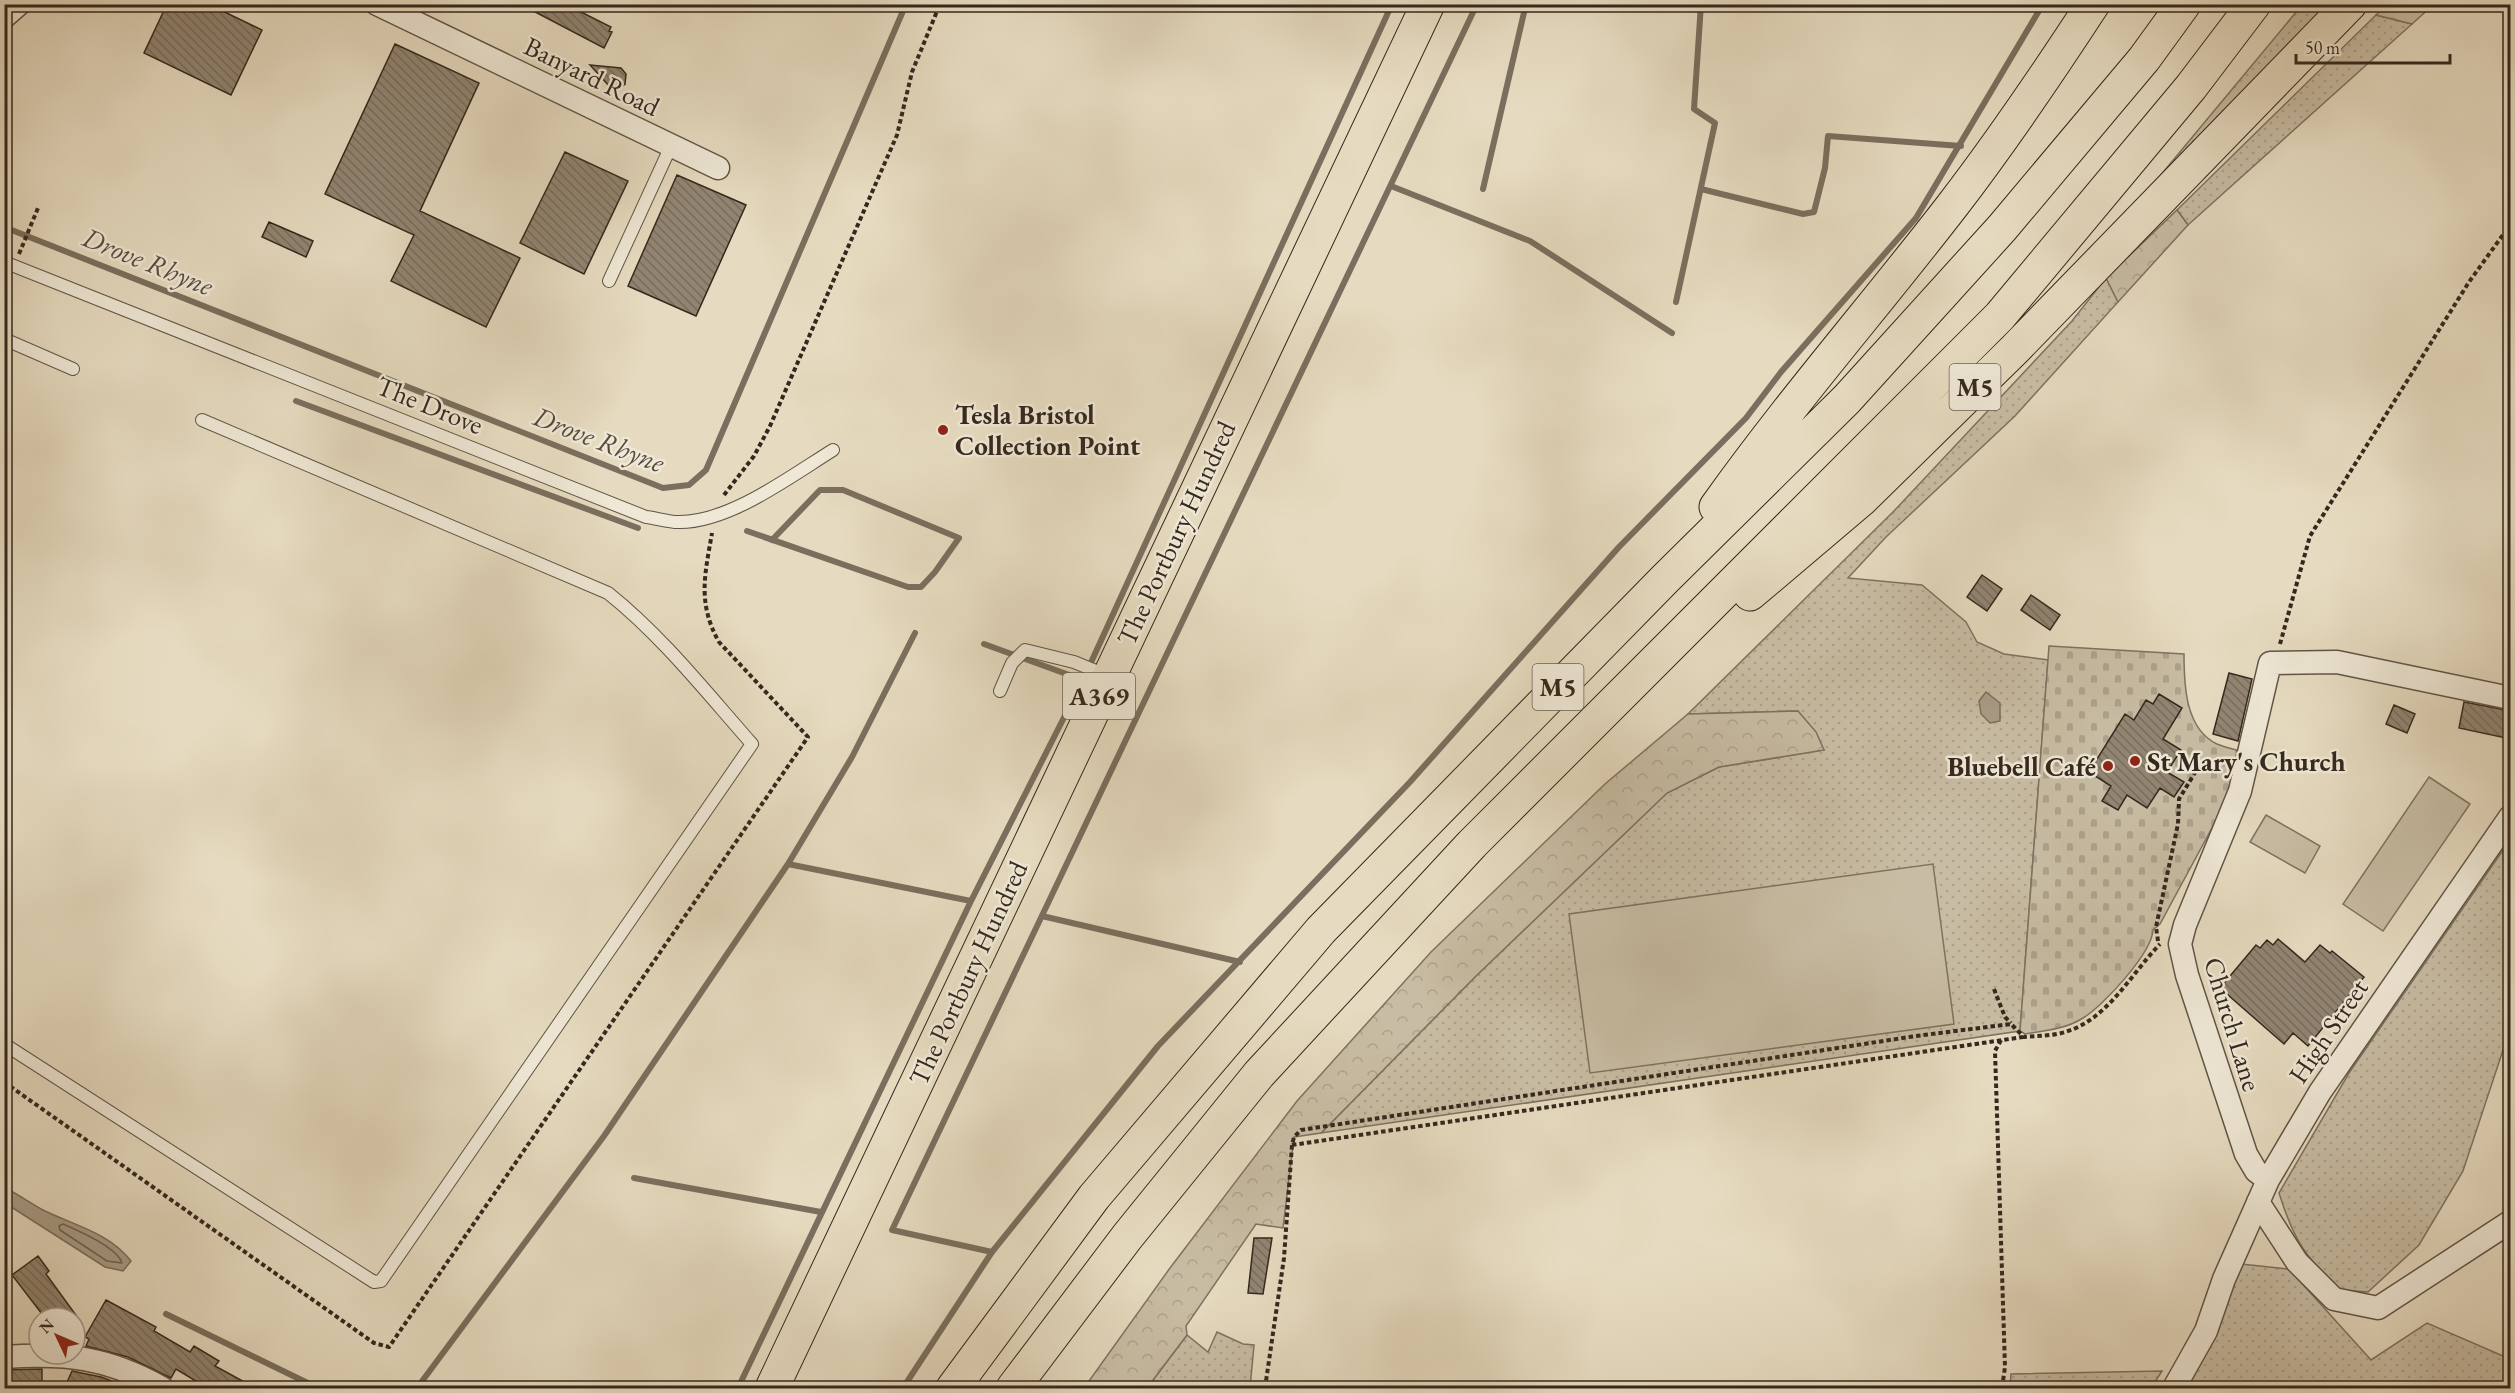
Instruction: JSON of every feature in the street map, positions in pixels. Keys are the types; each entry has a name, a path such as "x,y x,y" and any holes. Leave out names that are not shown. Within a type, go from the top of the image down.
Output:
{"main road":[{"name":"The Portbury Hundred","path":"772,1389 1428,4"},
{"name":"M5","path":"1665,579 1749,461 1953,206 2040,85 2093,4"},
{"name":"M5","path":"953,1389 1008,1310 1094,1197 1321,930 1665,579 1855,391 2002,228 2144,59 2184,4"},
{"name":"M5","path":"1013,1389 1127,1237 1259,1074 1465,852 2000,316 2191,87 2254,4"},
{"name":"M5","path":"1575,742 1861,500 2135,227 2350,4"}],"street":[{"path":"4,17 19,4"},
{"name":"Banyard Road","path":"377,4 718,168"},
{"path":"2275,663 2337,662 2511,698"},
{"name":"Church Lane","path":"2268,1180 2256,1171 2246,1154 2187,975 2180,944 2185,926 2240,791 2270,663 2275,663"},
{"name":"High Street","path":"2174,1389 2206,1331 2224,1279 2268,1180 2320,1092 2511,817"},
{"path":"2258,1202 2297,1262 2334,1299 2378,1308 2511,1222"},
{"path":"4,1357 81,1357 119,1367 162,1389"}],"lane":[{"path":"609,281 671,146"},
{"name":"The Drove","path":"4,262 646,516 678,522 714,518 778,484 833,450"},
{"path":"4,339 73,369"},
{"path":"4,1044 374,1282 381,1281 752,744 675,658 627,608 608,592 202,420"},
{"path":"1000,691 1012,663 1025,650 1074,662 1108,676"},
{"path":"2185,926 2196,912 2207,907"}],"path":[{"path":"4,1083 374,1343 389,1347 808,737 719,642 710,627 702,592 714,518 720,501 754,456 770,426 897,135 912,72 940,4"},
{"path":"21,250 38,208"},
{"path":"2275,663 2310,536 2469,282 2511,225"},
{"path":"2158,945 2156,927 2178,824 2179,799 2199,766"},
{"path":"1293,1145 2001,1040 2058,1034 2081,1025 2101,1012 2158,945 2185,926"},
{"path":"1994,989 2005,1017 2024,1037"},
{"path":"1265,1389 1284,1258 1294,1137 1301,1131 1916,1036 2011,1024"},
{"path":"2001,1040 1995,1051 2005,1367 2002,1389"}],"green space":[{"path":"2387,4 2433,5 2412,24 2376,15"},
{"path":"2302,5 2328,5 2145,194"},
{"path":"2376,15 2412,24 2188,225 2177,210"},
{"path":"2177,210 2188,225 2118,302 2106,278"},
{"path":"2106,278 2118,302 2015,416 1886,537 1848,578 1922,585 1966,622 1977,642 2004,654 2048,660 2020,1031 1321,1133 1477,975 1667,793 1719,767 1824,750 1798,711 1688,714 1894,511 2072,321"},
{"path":"2049,646 2184,654 2188,705 2198,728 2217,744 2240,751 2233,789 2160,924 2153,930 2151,940 2136,965 2114,991 2083,1018 2062,1027 2025,1034 2020,1031"},
{"path":"1798,711 1816,732 1824,750 1719,767 1667,793 1477,975 1321,1133 1294,1137 1283,1228 1256,1224 1186,1326 1187,1335 1147,1388 1084,1388 1170,1268 1297,1101 1431,952 1605,784 1688,714"},
{"path":"2429,777 2470,804 2383,931 2343,904"},
{"path":"2266,815 2320,846 2305,873 2250,842"},
{"path":"2510,840 2510,1029 2463,1171 2419,1245 2368,1292 2340,1290 2317,1267 2295,1236 2279,1193 2349,1073"},
{"path":"1933,864 1954,1024 1590,1073 1569,914"},
{"path":"2241,1264 2289,1269 2371,1360 2427,1323 2510,1359 2510,1388 2182,1388"},
{"path":"1217,1332 1243,1344 1254,1345 1250,1388 1147,1388 1187,1335 1208,1352"},
{"path":"2162,1371 2151,1388 2010,1388 2011,1374"}],"water":[{"path":"1986,692 2000,703 2000,721 1990,723 1981,714 1979,701"},
{"path":"4,1187 41,1209 101,1236 122,1251 131,1261 123,1271 105,1267 5,1203"}],"building":[{"path":"167,4 208,4 262,30 231,95 144,53"},
{"path":"520,4 573,4 582,9 581,12 611,27 609,31 612,32 604,48"},
{"path":"395,44 479,83 420,211 520,258 486,327 391,281 414,235 325,194"},
{"path":"590,65 621,68 626,74 625,84 619,89 611,88"},
{"path":"565,152 628,181 584,274 520,243"},
{"path":"677,175 746,205 696,316 628,286"},
{"path":"269,222 313,241 306,257 262,237"},
{"path":"1982,575 2002,589 1987,611 1967,597"},
{"path":"2031,595 2060,615 2050,630 2021,610"},
{"path":"2229,673 2252,679 2238,741 2213,734"},
{"name":"St Mary's Church","path":"2159,694 2182,708 2163,739 2181,750 2167,772 2184,782 2174,797 2160,788 2147,808 2127,795 2118,810 2102,801 2111,786 2089,772 2125,714 2134,720 2146,700 2153,704"},
{"path":"2464,702 2511,711 2511,739 2459,728"},
{"path":"2394,705 2415,714 2407,733 2386,724"},
{"path":"2278,939 2305,962 2320,945 2330,953 2332,951 2364,977 2308,1046 2293,1033 2284,1044 2220,988 2256,945 2260,948 2267,940 2273,945"},
{"path":"1254,1238 1272,1238 1263,1294 1248,1293"},
{"path":"38,1256 49,1271 46,1274 69,1306 36,1306 12,1275"},
{"path":"106,1300 156,1327 154,1331 190,1352 194,1346 219,1361 215,1366 257,1389 209,1389 176,1369 171,1378 128,1357 87,1346 89,1339 87,1333"},
{"path":"42,1369 42,1383 4,1382 4,1370"},
{"path":"72,1371 101,1377 133,1389 64,1389"}],"waterway":[{"name":"Drove Rhyne","path":"4,227 663,488 689,485 706,470 906,4"},
{"path":"738,1388 971,901 1083,680 1392,4"},
{"path":"992,1252 892,1230 1477,4"},
{"path":"1483,189 1526,4"},
{"path":"1676,302 1715,123 1694,109 1701,4"},
{"path":"903,1388 992,1252 1158,1046 1410,782 1619,547 1746,418 1781,372 1916,218 2043,4"},
{"path":"1701,189 1803,214 1814,212 1825,168 1828,136 1961,146"},
{"path":"1391,186 1530,241 1672,333"},
{"path":"296,401 638,528"},
{"path":"747,531 908,587 921,587 935,572 959,538 843,490 820,490 772,540"},
{"path":"417,1388 604,1136 788,864 852,757 915,633"},
{"path":"984,644 1083,680"},
{"path":"788,864 971,901"},
{"path":"1042,916 1240,962"},
{"path":"634,1178 821,1212"},
{"path":"166,1314 318,1388"}],"place":[{"name":"Tesla Bristol Collection Point","path":"943,430"},
{"name":"St Mary's Church","path":"2135,761"},
{"name":"Bluebell Café","path":"2108,766"}]}
